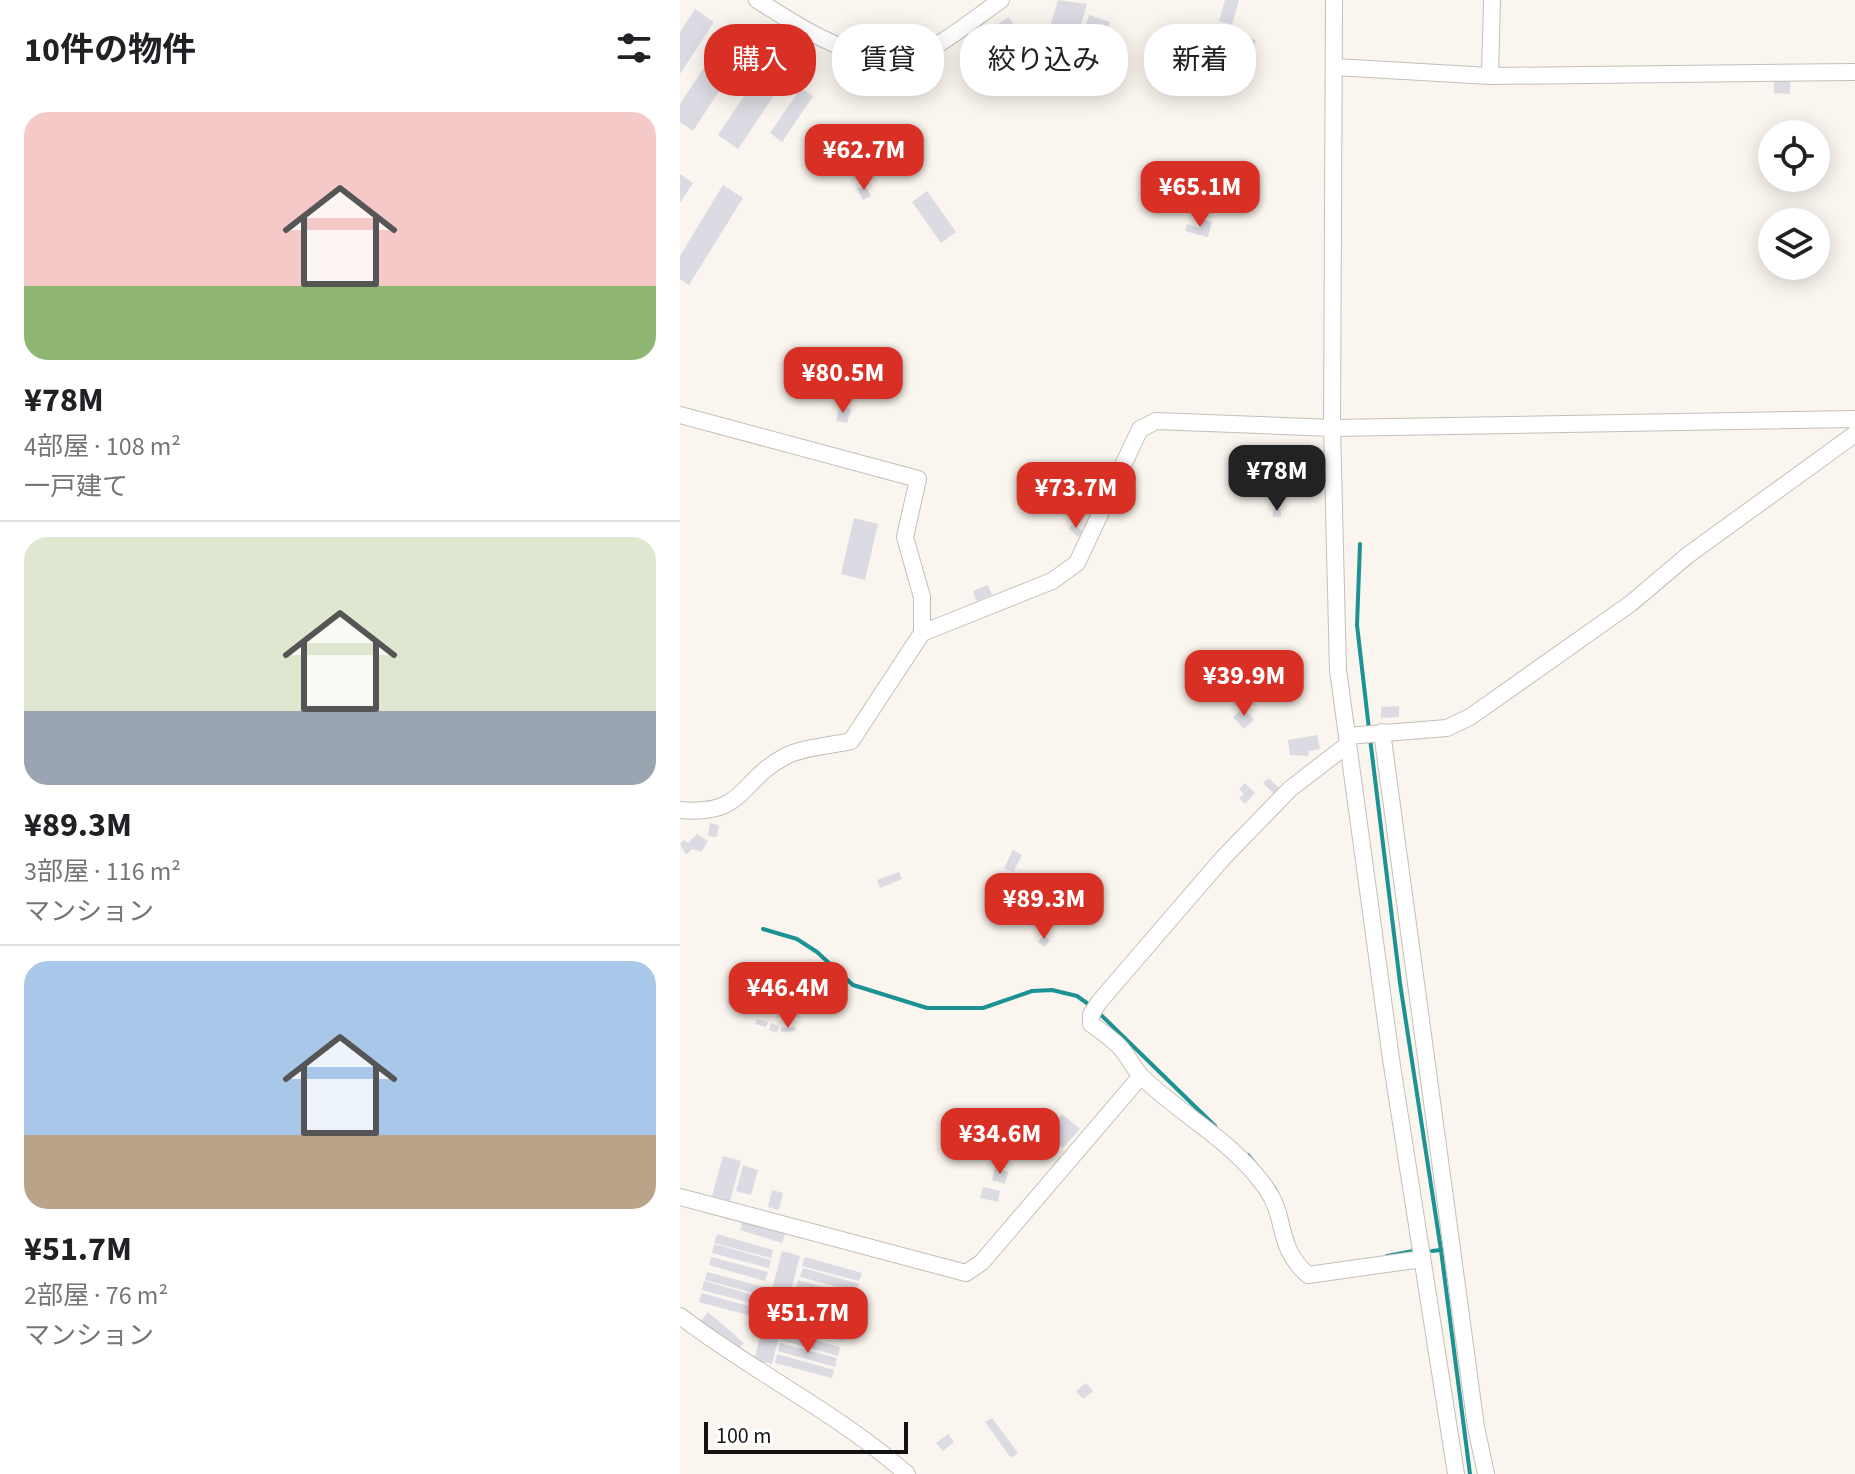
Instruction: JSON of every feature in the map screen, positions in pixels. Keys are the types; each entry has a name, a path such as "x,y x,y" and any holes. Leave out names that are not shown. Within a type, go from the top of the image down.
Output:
{"street":[{"path":"757,0 820,38 861,55 883,58 908,55 938,44 1001,0"},
{"path":"1334,0 1332,428 1338,670 1361,736 1486,1474"},
{"path":"1490,76 1492,0"},
{"path":"1335,67 1490,76 1855,72"},
{"path":"680,415 918,479 905,537 922,597 922,633 851,741 786,756 727,807 708,812 680,810"},
{"path":"922,633 1052,581 1077,563 1140,429 1156,421 1332,428 1855,419"},
{"path":"1422,1259 1308,1275 1294,1263 1285,1247 1269,1191 1250,1168 1202,1123 1141,1076 1122,1049 1091,1024 1095,1009 1223,858 1290,789 1361,736 1447,728 1470,717 1630,604 1688,555 1855,434"},
{"path":"1361,736 1422,1259 1456,1474"},
{"path":"680,1197 966,1273 982,1262 1141,1076"},
{"path":"680,1316 717,1345 858,1435 907,1474"}],"building":[{"path":"1058,0 1087,4 1081,24 1051,24"},
{"path":"1225,0 1239,0 1232,24 1219,21"},
{"path":"695,9 714,22 704,24 704,37 680,74 680,32"},
{"path":"1089,15 1110,22 1109,24 1086,24"},
{"path":"1009,17 1014,24 998,24"},
{"path":"704,68 704,96 716,96 693,131 680,122 680,104"},
{"path":"1774,81 1790,81 1790,94 1774,93"},
{"path":"744,96 774,96 738,149 718,135"},
{"path":"795,96 813,96 782,142 770,133"},
{"path":"865,158 869,168 861,172 857,162"},
{"path":"680,174 693,183 680,203"},
{"path":"723,185 743,198 689,285 680,279 680,256"},
{"path":"865,185 871,196 863,200 857,189"},
{"path":"927,191 956,232 941,243 912,202"},
{"path":"1202,219 1212,222 1208,237 1185,231 1187,224 1200,228"},
{"path":"840,406 851,409 847,423 836,421"},
{"path":"1273,509 1281,509 1281,517 1273,517"},
{"path":"854,518 878,524 865,580 841,574"},
{"path":"1074,523 1083,532 1078,537 1069,528"},
{"path":"988,585 992,595 976,601 973,591"},
{"path":"1229,651 1232,664 1215,667 1212,654"},
{"path":"1399,706 1399,717 1381,718 1381,707"},
{"path":"1243,708 1254,720 1244,729 1233,717"},
{"path":"1317,735 1320,749 1308,751 1309,756 1290,755 1288,740"},
{"path":"1269,778 1279,788 1274,794 1263,783"},
{"path":"1245,783 1255,793 1245,804 1239,798 1244,794 1239,789"},
{"path":"710,823 719,825 717,837 708,836"},
{"path":"697,834 708,841 701,852 692,849 686,855 680,844 684,840 688,843"},
{"path":"1013,850 1022,855 1013,872 1004,868"},
{"path":"899,872 902,879 880,888 877,880"},
{"path":"1044,935 1050,940 1045,947 1038,942"},
{"path":"730,996 739,1001 736,1008 727,1003"},
{"path":"744,1003 752,1006 750,1013 742,1010"},
{"path":"757,1019 768,1022 766,1027 755,1024"},
{"path":"771,1023 779,1026 777,1033 769,1030"},
{"path":"795,1027 795,1031 781,1032 781,1028"},
{"path":"1062,1114 1080,1129 1063,1148 1046,1133"},
{"path":"723,1156 741,1161 730,1201 712,1196"},
{"path":"743,1165 758,1170 751,1195 736,1191"},
{"path":"995,1168 1008,1172 1005,1184 992,1180"},
{"path":"983,1187 1000,1191 998,1202 980,1198"},
{"path":"772,1190 783,1193 779,1210 768,1207"},
{"path":"744,1218 786,1231 782,1243 740,1230"},
{"path":"717,1234 773,1250 771,1258 714,1243"},
{"path":"714,1244 771,1260 769,1268 712,1253"},
{"path":"782,1251 800,1256 772,1364 754,1360"},
{"path":"711,1257 768,1272 765,1281 709,1265"},
{"path":"805,1257 862,1273 859,1281 802,1266"},
{"path":"803,1268 859,1284 857,1292 800,1277"},
{"path":"707,1272 764,1287 761,1295 705,1280"},
{"path":"798,1280 855,1296 853,1304 796,1289"},
{"path":"704,1281 761,1297 759,1305 702,1290"},
{"path":"702,1293 759,1309 756,1317 699,1302"},
{"path":"794,1295 851,1310 849,1319 792,1303"},
{"path":"792,1305 849,1320 846,1329 790,1313"},
{"path":"708,1312 744,1343 737,1352 701,1321"},
{"path":"788,1317 845,1332 843,1341 786,1325"},
{"path":"783,1332 840,1347 838,1356 781,1340"},
{"path":"780,1343 837,1358 835,1367 778,1351"},
{"path":"777,1354 834,1370 832,1378 775,1363"},
{"path":"1086,1383 1093,1391 1083,1399 1076,1391"},
{"path":"992,1418 1018,1453 1011,1458 985,1422"},
{"path":"948,1434 954,1442 943,1451 936,1443"}],"waterway":[{"path":"1360,544 1357,625 1369,729"},
{"path":"1370,738 1400,983 1441,1250 1470,1474"},
{"path":"763,929 797,939 817,952 853,985 927,1008 983,1008 1032,991 1052,990 1077,996 1091,1006"},
{"path":"1098,1012 1215,1126"},
{"path":"1248,1155 1275,1189"},
{"path":"1432,1251 1441,1250"},
{"path":"1387,1256 1413,1251"}]}
